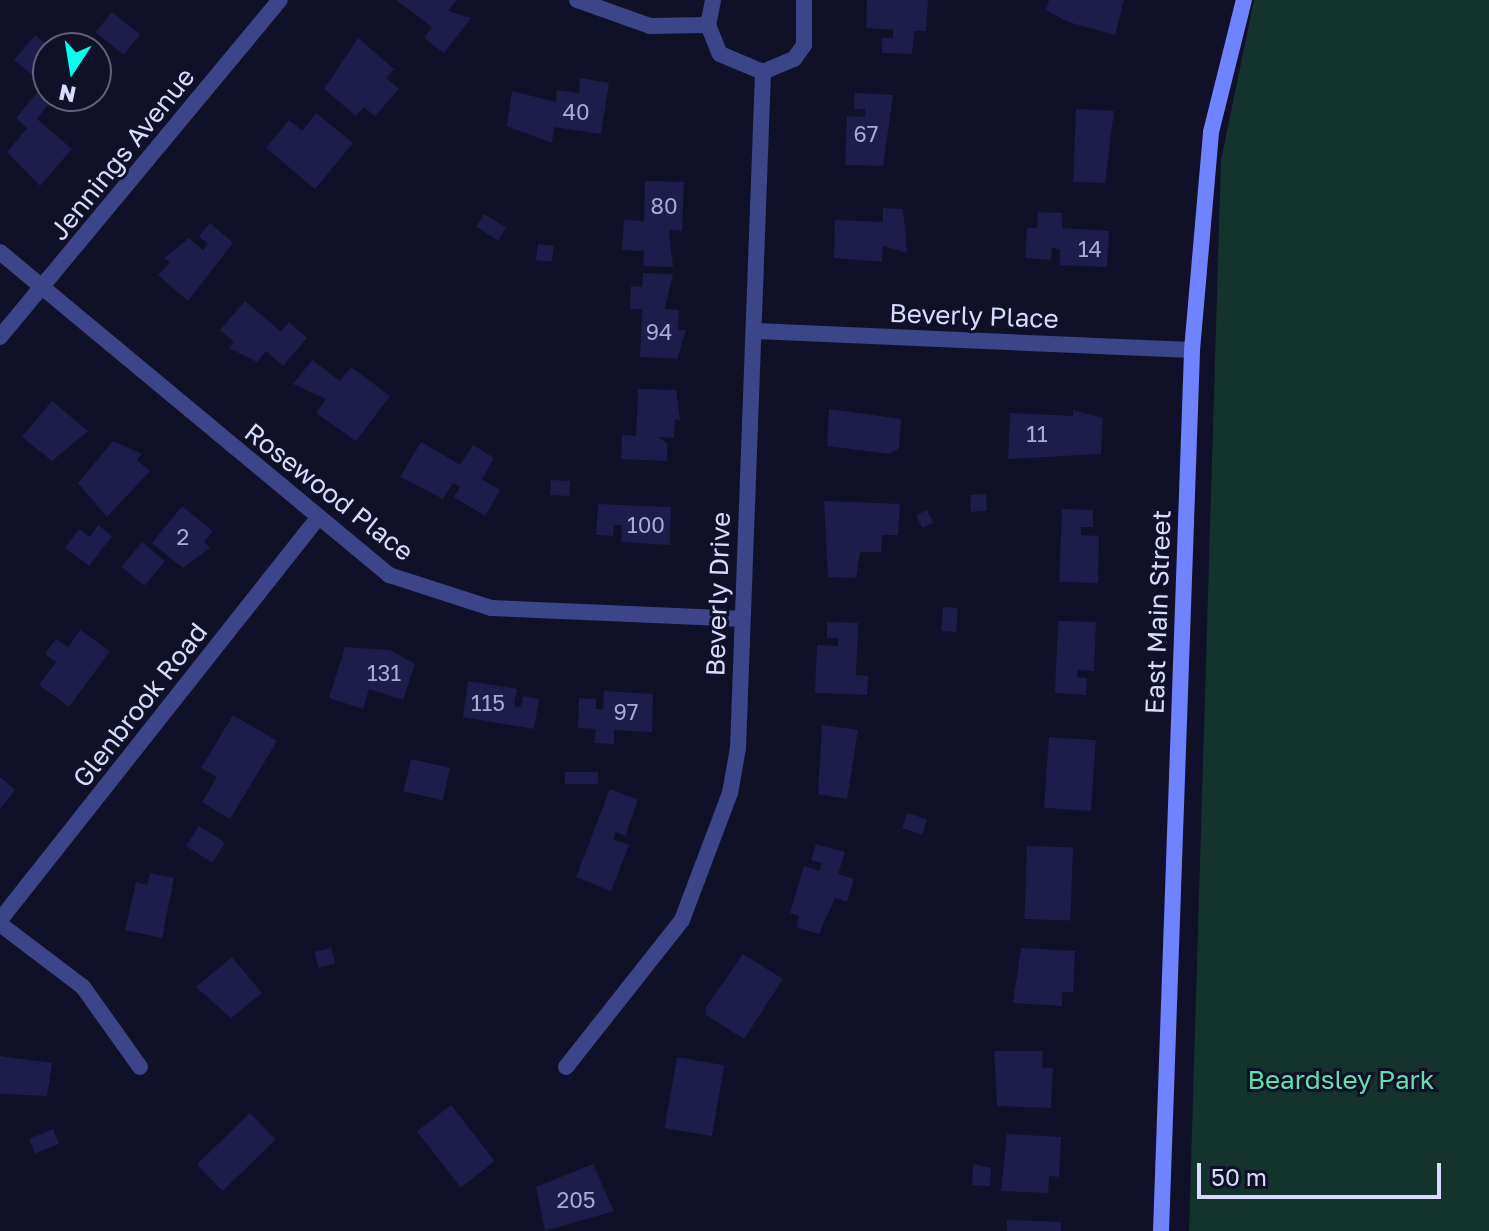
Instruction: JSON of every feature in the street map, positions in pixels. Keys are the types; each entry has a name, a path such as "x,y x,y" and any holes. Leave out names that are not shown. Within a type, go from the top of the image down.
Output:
{"main road":[{"name":"East Main Street","path":"1161,1231 1192,350 1211,132 1244,0"}],"street":[{"name":"Jennings Avenue","path":"0,337 280,0"},
{"path":"577,0 650,26 708,25"},
{"path":"713,0 708,25 720,54 763,72 794,59 804,45 804,0"},
{"name":"Beverly Drive","path":"566,1067 682,920 703,876 738,748 740,619 763,72"},
{"name":"Rosewood Place","path":"0,252 317,519 389,575 442,598 550,615 740,619"},
{"name":"Beverly Place","path":"754,331 1192,350"},
{"name":"Glenbrook Road","path":"0,922 317,519"},
{"path":"0,922 83,987 140,1067"}],"green space":[{"name":"Beardsley Park","path":"1254,0 1489,0 1489,1231 1189,1231 1221,160"}],"building":[{"path":"396,0 457,0 448,11 471,18 444,53 424,38 432,27"},
{"path":"867,0 928,0 926,31 914,31 912,54 882,53 882,38 893,38 893,30 866,28"},
{"path":"1049,0 1124,0 1115,35 1068,22 1046,10"},
{"path":"112,12 140,35 124,55 112,45 112,32 96,32"},
{"path":"358,38 394,69 386,78 399,89 375,116 364,107 356,116 324,89"},
{"path":"32,39 32,75 14,60"},
{"path":"580,78 609,83 601,134 554,127 552,143 507,126 512,91 556,102 557,90 579,93"},
{"path":"855,93 893,95 883,166 845,165 847,116 865,117 865,109 854,109"},
{"path":"32,99 32,112 43,112 37,119 72,149 40,186 7,152 27,128 16,118"},
{"path":"1076,109 1114,111 1105,183 1073,182"},
{"path":"316,113 353,143 315,189 266,148 289,120 302,131"},
{"path":"645,181 684,182 682,231 669,230 673,267 643,266 644,251 622,250 624,220 644,221"},
{"path":"883,208 903,209 907,253 883,246 882,262 834,258 835,220 883,222"},
{"path":"1038,212 1062,213 1062,228 1109,231 1107,267 1060,265 1060,249 1052,248 1051,260 1025,258 1027,228 1037,228"},
{"path":"484,214 506,228 498,240 476,227"},
{"path":"210,223 233,243 188,301 158,275 170,262 164,258 189,238 203,250 208,244 199,236"},
{"path":"538,244 554,246 552,262 536,260"},
{"path":"643,273 673,274 665,309 679,310 678,330 686,330 677,359 640,357 642,309 630,309 631,286 642,287"},
{"path":"245,301 281,332 289,322 307,338 283,366 266,351 257,362 229,348 234,342 220,330"},
{"path":"312,360 340,381 351,367 390,396 356,441 316,413 326,399 293,384"},
{"path":"638,389 676,390 680,420 675,419 674,438 659,437 667,444 667,461 621,459 622,435 636,436"},
{"path":"52,401 88,431 52,461 22,437"},
{"path":"829,409 901,419 899,448 890,454 827,446"},
{"path":"1073,410 1103,418 1101,454 1008,459 1010,413 1073,416"},
{"path":"113,441 142,454 137,460 150,471 107,517 78,483"},
{"path":"421,442 460,465 473,445 494,458 482,479 500,490 485,516 454,497 460,487 453,483 443,499 400,477"},
{"path":"551,480 570,481 569,496 550,495"},
{"path":"986,494 987,511 971,512 970,495"},
{"path":"824,501 900,504 898,535 882,535 881,552 860,552 856,578 828,577"},
{"path":"598,504 671,507 670,545 621,542 622,525 614,525 613,536 596,535"},
{"path":"182,506 213,531 204,542 210,548 183,568 152,543"},
{"path":"1062,509 1093,510 1093,527 1081,527 1081,535 1099,536 1098,583 1059,582"},
{"path":"927,510 933,523 922,528 916,515"},
{"path":"98,525 112,536 89,566 65,548 79,529 90,537"},
{"path":"142,542 165,561 144,586 121,567"},
{"path":"943,607 958,608 956,632 941,631"},
{"path":"1058,621 1096,622 1094,671 1077,670 1077,677 1087,678 1086,695 1055,693"},
{"path":"827,622 858,623 856,675 868,676 867,695 815,693 817,645 838,646 838,638 827,638"},
{"path":"80,630 110,651 69,707 39,685 56,662 45,654 56,639 68,647"},
{"path":"345,647 390,650 415,664 403,700 369,689 363,709 329,698"},
{"path":"468,681 517,689 514,706 521,707 523,696 539,699 534,729 463,717"},
{"path":"604,691 653,694 652,732 614,730 614,744 594,743 596,729 578,728 579,698 596,699 596,709 603,709"},
{"path":"233,715 277,741 230,819 202,802 217,777 201,768"},
{"path":"822,725 858,730 847,799 818,794"},
{"path":"1049,737 1096,740 1091,811 1044,808"},
{"path":"411,759 450,768 443,800 404,791"},
{"path":"565,772 598,772 598,784 565,784"},
{"path":"0,777 15,790 0,809"},
{"path":"610,789 638,800 625,836 616,832 613,839 629,845 611,891 576,877"},
{"path":"907,813 927,819 922,834 902,828"},
{"path":"199,826 225,842 213,863 186,846"},
{"path":"816,844 845,852 838,874 854,879 847,902 835,898 819,934 796,927 799,916 790,913 804,866 819,871 822,863 811,860"},
{"path":"1027,846 1073,848 1070,921 1024,919"},
{"path":"150,873 174,878 162,938 125,930 136,882 147,885"},
{"path":"331,948 335,964 318,968 315,952"},
{"path":"1021,948 1075,951 1073,992 1062,992 1062,1006 1013,1003"},
{"path":"743,954 783,979 744,1039 706,1015 706,1007"},
{"path":"232,957 262,993 231,1018 196,987"},
{"path":"994,1051 1043,1051 1042,1068 1053,1068 1051,1108 997,1106"},
{"path":"0,1056 52,1063 47,1096 0,1094"},
{"path":"677,1057 724,1065 712,1136 664,1128"},
{"path":"451,1105 495,1161 461,1187 417,1131"},
{"path":"250,1113 276,1140 222,1191 197,1164"},
{"path":"53,1129 59,1144 35,1154 29,1139"},
{"path":"1007,1134 1061,1137 1059,1177 1049,1176 1048,1193 1001,1191"},
{"path":"593,1164 614,1211 545,1231 536,1187"},
{"path":"973,1164 991,1168 990,1186 972,1185"},
{"path":"1007,1220 1061,1222 1061,1231 1007,1231"}]}
